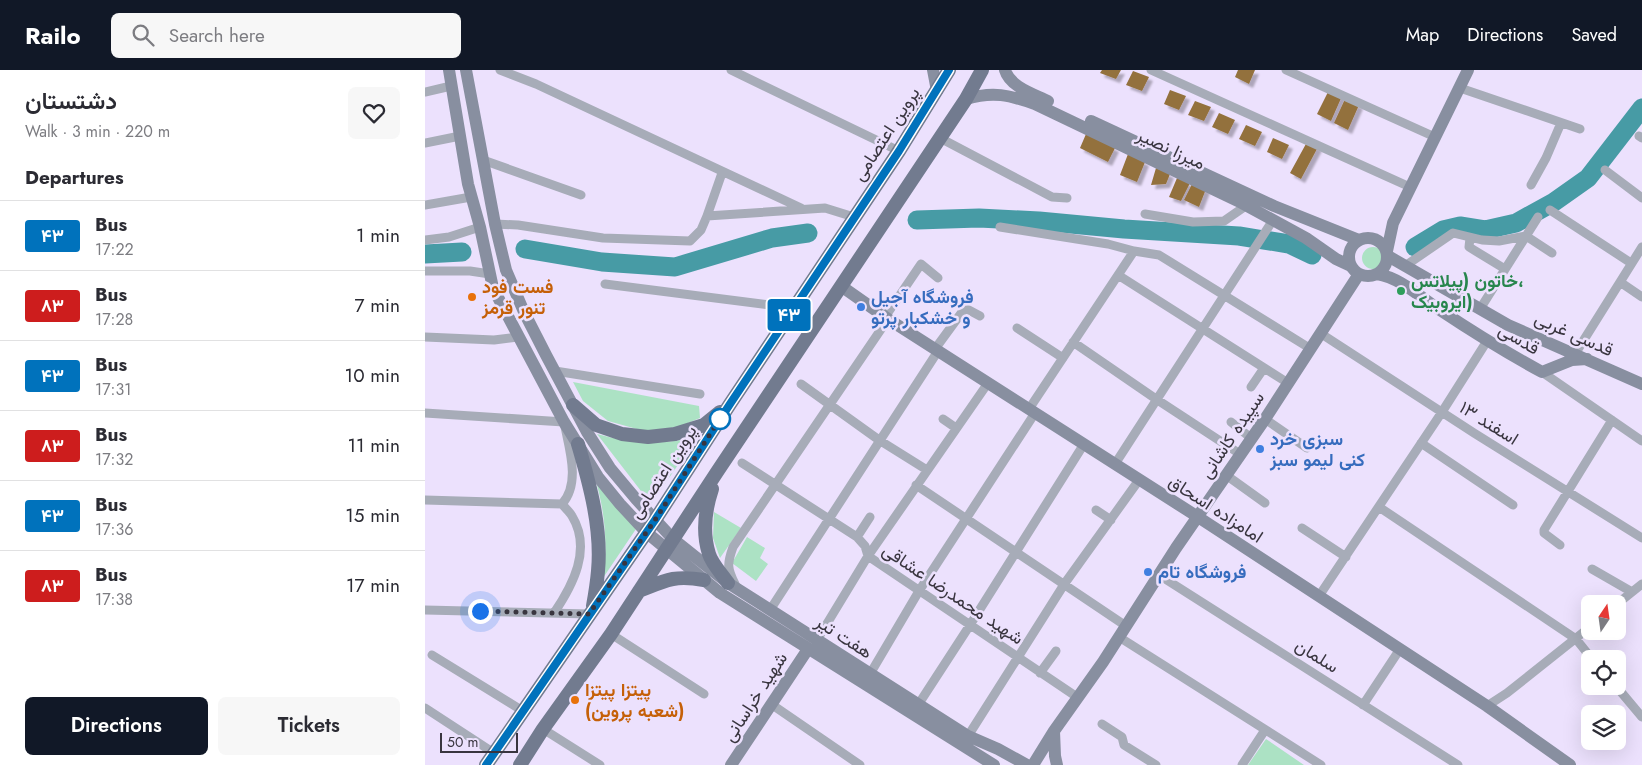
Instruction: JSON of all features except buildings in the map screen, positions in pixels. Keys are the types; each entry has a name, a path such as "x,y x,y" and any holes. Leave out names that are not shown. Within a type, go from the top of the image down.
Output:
{"main road":[{"name":"پروین اعتصامی","path":"490,759 655,520 793,308 899,151 949,70"},
{"path":"520,765 543,729 611,634 967,99 982,70"},
{"path":"573,405 596,425 622,434 648,437 675,434 703,425 730,404"},
{"path":"578,444 590,482 598,535 598,570 591,612"},
{"path":"717,472 706,508 705,530 709,555 733,586"},
{"path":"639,591 665,580 684,577 704,580"}],"street":[{"name":"هفت تیر","path":"449,70 471,196 480,227 493,288 564,422 593,469 620,504 646,532 670,544 770,610 812,644 994,765"},
{"name":"هفت تیر","path":"466,70 495,224 506,270 524,312 573,405 606,462 636,500 655,520 670,544 704,580 728,598 869,674 968,736 998,749 1027,765"},
{"path":"500,70 536,84 803,209"},
{"path":"731,70 899,151"},
{"path":"933,70 937,91"},
{"name":"میرزا نصیر","path":"1005,70 1006,74 1027,97 1247,205 1269,213 1364,239"},
{"path":"1151,70 1410,187"},
{"path":"1286,70 1435,137"},
{"path":"1393,223 1353,245 1349,259 1355,270 1371,276 1377,274 1385,267 1393,223 1468,70"},
{"path":"425,92 451,86"},
{"path":"1460,88 1581,130"},
{"name":"میرزا نصیر","path":"967,99 991,94 1027,97 1269,213 1355,270"},
{"path":"1531,185 1546,158 1561,123"},
{"path":"425,143 460,136"},
{"path":"940,138 1052,197 1067,198"},
{"path":"483,160 581,195"},
{"path":"1605,170 1642,198"},
{"path":"495,224 518,225 603,238 690,242 701,230 722,172"},
{"path":"425,205 471,196"},
{"path":"1145,214 1193,222 1224,221 1247,205"},
{"path":"707,216 825,208 854,217"},
{"path":"1550,210 1631,263"},
{"path":"1115,464 1253,249 1269,213"},
{"path":"1480,309 1537,217"},
{"path":"425,240 449,237 480,227"},
{"path":"1000,227 1108,244 1159,255 1311,348"},
{"path":"1405,266 1453,233 1470,238 1499,241 1526,236 1552,253"},
{"path":"1470,238 1469,247 1505,269"},
{"path":"1364,239 1378,240 1387,254"},
{"path":"1575,354 1642,247"},
{"path":"869,674 1073,342 1134,251"},
{"name":"قدسی غربی","path":"1387,254 1509,325 1642,384"},
{"path":"728,598 728,591 733,586 728,562 733,547 887,318 921,264 938,278"},
{"name":"سپیده کاشانی","path":"1033,765 1288,384 1320,333 1355,270"},
{"path":"425,271 470,271 490,274"},
{"name":"قدسی","path":"1377,274 1387,276 1487,341 1542,372"},
{"path":"1118,275 1288,384"},
{"path":"1620,282 1642,297"},
{"path":"605,284 793,308"},
{"name":"امامزاده اسحاق","path":"841,286 936,350 1401,649 1487,706 1570,765"},
{"path":"770,610 936,350 965,308 980,316"},
{"path":"1017,328 1063,358"},
{"name":"اسفند ۱۳","path":"1320,333 1642,538"},
{"path":"425,336 494,340 518,337"},
{"path":"1319,596 1487,341"},
{"path":"1073,342 1241,454"},
{"path":"1542,372 1572,360 1587,359"},
{"path":"1251,388 1264,368"},
{"path":"555,371 701,394"},
{"path":"1542,372 1642,441"},
{"path":"812,644 868,556 988,383"},
{"path":"801,384 879,440 927,470"},
{"path":"425,413 564,422 573,476 569,496 562,504"},
{"path":"943,419 956,428"},
{"path":"1265,419 1307,448"},
{"path":"1560,545 1544,533 1545,530 1612,420"},
{"path":"1231,422 1251,438"},
{"path":"1421,443 1513,504"},
{"path":"918,704 1084,444"},
{"path":"593,469 599,471 604,469 606,462"},
{"name":"شهید محمدرضا عشاقی","path":"742,463 857,537 865,546 868,556 1077,698"},
{"path":"1226,475 1265,503"},
{"path":"968,736 1065,583 1139,480"},
{"path":"916,485 1127,626"},
{"path":"425,500 562,504 572,515 580,537 580,558 576,575 554,613"},
{"path":"1379,507 1575,639 1585,650"},
{"path":"1096,510 1111,520"},
{"path":"857,537 870,517"},
{"path":"1302,528 1346,557"},
{"path":"1592,569 1632,592"},
{"name":"سلمان","path":"1159,575 1458,765"},
{"path":"1626,597 1642,584"},
{"path":"425,610 591,612"},
{"path":"611,634 704,694"},
{"path":"1487,706 1507,694 1581,634"},
{"path":"1119,637 1321,765"},
{"name":"شهید خراسانی","path":"736,763 771,704 812,644"},
{"path":"1363,705 1401,649"},
{"path":"1040,673 1056,651"},
{"path":"432,655 523,711"},
{"path":"1623,695 1642,718"},
{"path":"771,704 860,765"},
{"path":"425,708 490,759"},
{"path":"1102,724 1122,737 1124,745 1157,765"},
{"path":"543,729 600,765"},
{"path":"1241,765 1265,730"},
{"path":"1054,731 1057,765"}],"green space":[{"path":"1373,247 1381,250 1384,258 1381,266 1373,269 1365,266 1362,258 1365,250"},
{"path":"573,382 699,406 700,418 678,427 644,431 608,421 583,401"},
{"path":"597,434 622,440 647,442 673,441 698,436 651,504"},
{"path":"596,482 636,529 603,578 605,530 602,505"},
{"path":"714,512 741,528 720,558 713,538"},
{"path":"747,537 765,548 760,558 768,564 756,581 732,563"},
{"path":"1266,739 1304,765 1248,765"}],"waterway":[{"path":"1415,247 1443,230 1460,226 1485,230 1516,223 1554,202 1588,178 1642,108"},
{"path":"917,220 979,218 1239,236 1289,244 1312,255"},
{"path":"525,249 602,262 675,267 772,238 808,233"},
{"path":"425,254 462,252"}],"bus line":[{"name":"۴۳","path":"486,765 655,520 899,151 949,70"}],"place":[{"name":"خاتون (پیلاتس، ایروبیک)","path":"1401,291"},
{"name":"فست فود تنور قرمز","path":"472,297"},
{"name":"فروشگاه آجیل و خشکبار پرتو","path":"861,307"},
{"name":"سبزی خرد کنی لیمو سبز","path":"1260,449"},
{"name":"فروشگاه تام","path":"1148,572"},
{"name":"پیتزا پیتزا (شعبه پروین)","path":"575,700"}],"route":[{"path":"480,611 589,614 655,520 721,417 720,419"}]}
